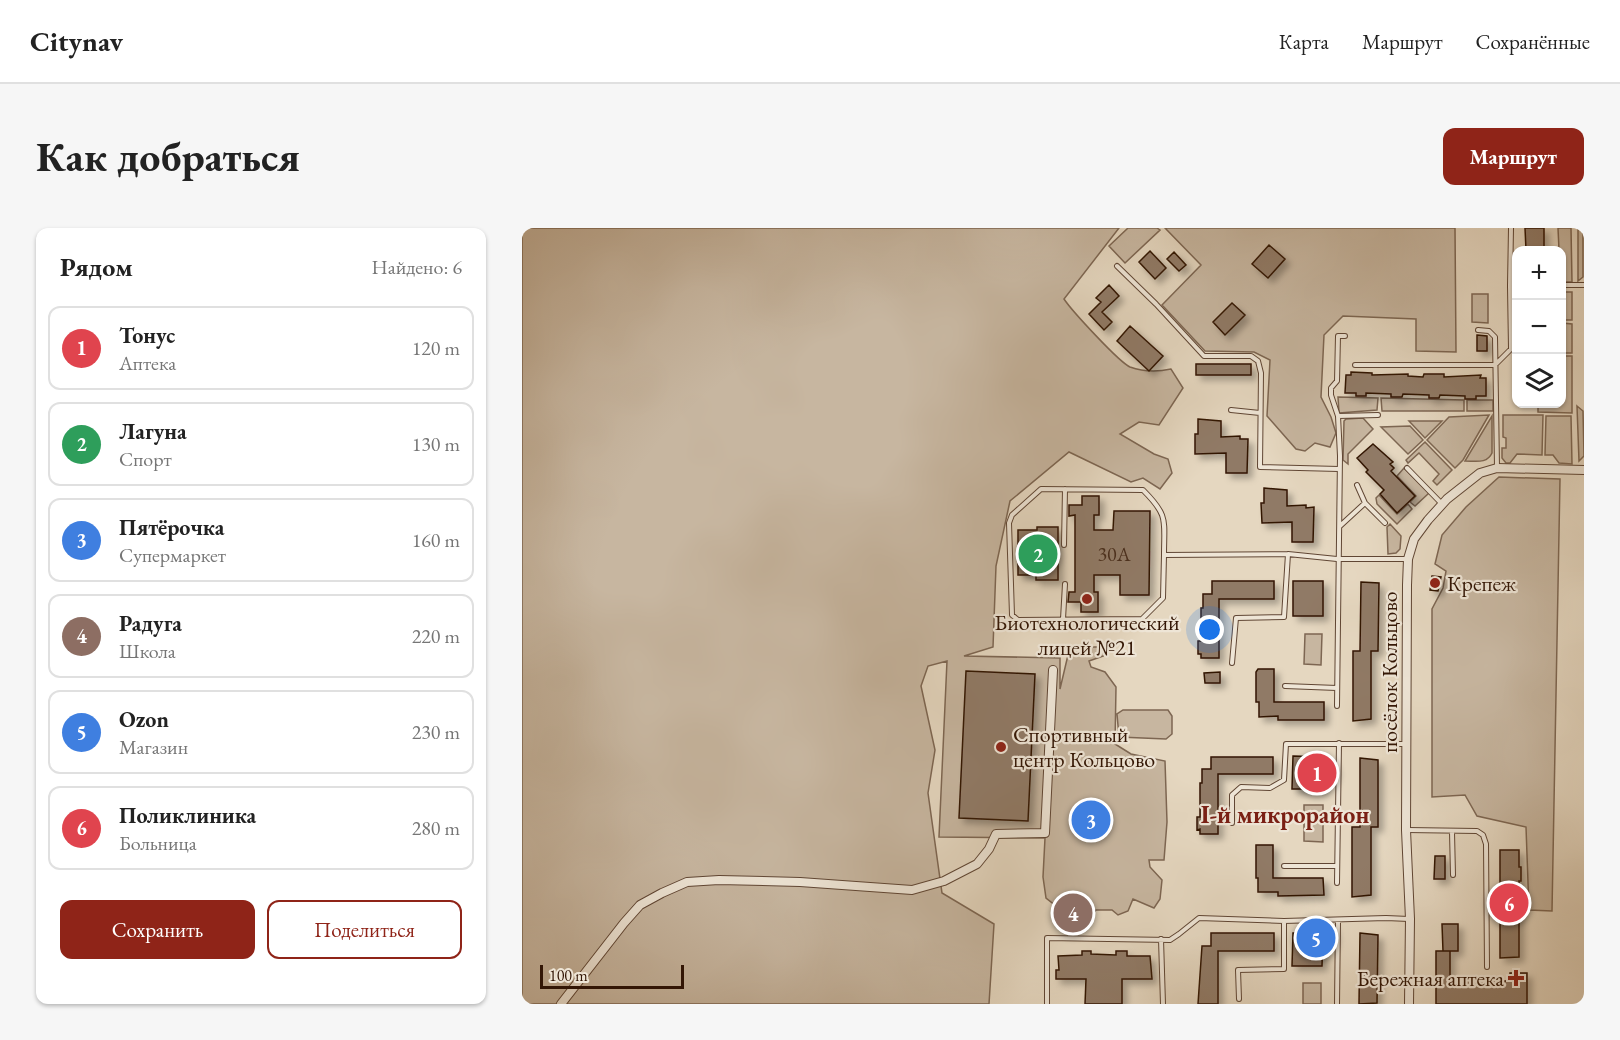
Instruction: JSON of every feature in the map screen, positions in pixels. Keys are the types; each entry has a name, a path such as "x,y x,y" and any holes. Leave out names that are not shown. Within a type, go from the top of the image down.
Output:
{"street":[{"name":"посёлок Кольцово","path":"1409,1004 1410,919 1406,830 1406,744 1408,559 1414,539 1442,505 1480,473 1497,468 1584,470"},
{"path":"561,1004 640,905 687,882 719,880 800,882 912,890 944,881 977,864 989,849 996,834 1046,833 1053,670"}],"lane":[{"path":"1355,364 1495,366 1510,349 1511,228"},
{"path":"1117,266 1204,356 1251,356 1258,362 1261,373 1260,467 1339,469"},
{"path":"1566,285 1584,285"},
{"path":"1478,330 1489,331 1495,337 1497,468"},
{"path":"1331,388 1337,381 1338,336 1345,336"},
{"path":"1330,380 1331,395 1338,416 1340,527 1337,559 1337,706"},
{"path":"1231,410 1260,413"},
{"path":"1338,416 1378,415"},
{"path":"1407,468 1442,505"},
{"path":"1357,485 1365,503 1385,523"},
{"path":"1041,489 1065,489 1143,490 1156,502 1164,515 1163,598 1142,619 1018,620 1012,615 1009,523 1012,515 1041,489"},
{"path":"1064,545 1065,489"},
{"path":"1340,527 1365,503"},
{"path":"1164,555 1288,554 1337,559 1408,559"},
{"path":"1232,663 1236,618 1284,617 1288,554"},
{"path":"1063,619 1065,584"},
{"path":"1285,686 1337,688"},
{"path":"1336,883 1339,743"},
{"path":"1232,823 1232,795 1241,787 1270,788 1284,780 1286,744 1406,744"},
{"path":"1406,830 1477,831 1483,835 1486,844 1487,967"},
{"path":"1452,832 1453,875"},
{"path":"1284,866 1337,866"},
{"path":"1047,1004 1047,938 1170,939 1198,918 1284,921 1410,919"},
{"path":"1239,999 1238,970 1284,969 1284,921"},
{"path":"1337,1004 1338,921"},
{"path":"1161,939 1163,1004"}],"shaded area":[{"path":"522,228 1119,228 1064,299 1096,336 1124,363 1145,371 1171,369 1183,388 1159,425 1139,422 1120,434 1154,454 1168,459 1172,473 1160,489 1143,478 1131,482 1069,452 1010,501 996,566 993,647 964,656 1060,658 1060,689 1068,655 1076,647 1104,647 1106,655 1089,661 1091,667 1105,672 1116,687 1115,744 1131,754 1165,761 1167,822 1164,860 1149,860 1150,867 1162,880 1160,899 1154,908 1133,899 1128,911 1118,915 1112,910 1096,910 1089,918 1065,913 1046,898 1043,877 1045,838 939,837 947,661 928,666 921,686 935,750 928,793 942,893 994,924 989,1004 522,1004"},
{"path":"1128,228 1157,228 1160,230 1125,263 1109,246"},
{"path":"1165,228 1455,228 1456,352 1416,351 1416,319 1343,316 1324,335 1321,397 1336,433 1330,447 1315,443 1305,451 1296,449 1267,416 1270,360 1254,352 1205,351 1162,305 1201,265"},
{"path":"1558,228 1571,228 1572,282 1566,282 1566,246 1559,246"},
{"path":"1578,228 1583,228 1583,277 1578,281"},
{"path":"1566,292 1572,292 1572,320 1566,320"},
{"path":"1472,294 1488,294 1488,323 1472,322"},
{"path":"1566,323 1572,324 1572,353 1566,353"},
{"path":"1566,356 1572,356 1572,413 1538,412 1538,408 1566,408"},
{"path":"1338,397 1378,398 1377,410 1339,413"},
{"path":"1381,398 1464,400 1464,411 1382,411"},
{"path":"1467,400 1493,400 1493,411 1467,411"},
{"path":"1577,406 1583,411 1584,456 1579,461"},
{"path":"1489,415 1463,460 1455,468 1427,440 1449,417"},
{"path":"1503,415 1543,415 1542,455 1517,454 1510,463 1506,463 1502,458 1502,448 1506,448 1506,438 1503,437"},
{"path":"1492,416 1492,453 1490,457 1484,460 1465,461"},
{"path":"1546,416 1571,416 1572,464 1559,463 1553,455 1545,455"},
{"path":"1363,418 1373,429 1348,454 1348,464 1343,460 1344,421"},
{"path":"1409,421 1442,421 1425,438"},
{"path":"1410,426 1423,440 1408,454 1381,427"},
{"path":"1425,442 1452,470 1437,485 1433,481 1439,474 1419,453 1408,463 1406,460"},
{"path":"1404,468 1429,493 1415,506 1410,502 1416,496 1397,476"},
{"path":"1499,477 1560,479 1552,911 1529,910 1526,827 1477,816 1465,795 1432,797 1432,609 1443,588 1446,571 1435,564 1442,535 1466,507"},
{"path":"1379,495 1397,514 1408,504 1412,509 1397,524 1377,504 1376,498"},
{"path":"1390,524 1401,536 1400,549 1396,553 1388,554 1387,527"},
{"path":"1305,634 1322,634 1321,665 1304,664"},
{"path":"1123,710 1168,710 1172,716 1172,734 1166,739 1119,737 1117,714"},
{"path":"1304,805 1323,805 1323,842 1304,841"},
{"path":"1303,983 1321,983 1321,1004 1303,1004"}],"building":[{"path":"1525,228 1544,228 1544,246 1526,246"},
{"path":"1269,245 1285,259 1268,278 1252,264"},
{"path":"1150,251 1166,268 1155,279 1139,262"},
{"path":"1174,252 1186,265 1179,271 1167,259"},
{"path":"1109,285 1119,296 1102,312 1112,322 1104,330 1089,314 1101,302 1096,298"},
{"path":"1232,303 1245,315 1225,335 1213,322"},
{"path":"1130,326 1163,356 1149,371 1117,341"},
{"path":"1477,335 1487,336 1487,351 1477,351"},
{"path":"1196,364 1251,364 1251,375 1196,375"},
{"path":"1351,372 1372,373 1372,375 1408,374 1408,376 1423,377 1424,374 1444,374 1444,377 1481,375 1480,378 1486,378 1486,396 1465,399 1465,396 1440,395 1439,398 1429,398 1429,395 1403,394 1402,397 1391,397 1391,394 1366,393 1366,396 1356,396 1356,393 1345,393 1346,375 1351,375"},
{"path":"1198,419 1221,421 1221,437 1240,436 1240,439 1248,439 1247,473 1226,473 1226,453 1195,454"},
{"path":"1373,444 1393,462 1390,464 1394,468 1391,471 1415,496 1397,513 1380,494 1384,490 1366,472 1368,470 1357,458"},
{"path":"1264,488 1287,490 1287,506 1314,507 1313,542 1292,542 1292,522 1262,523 1261,503 1264,503"},
{"path":"1082,496 1099,496 1099,515 1094,515 1094,530 1113,530 1114,511 1150,511 1149,595 1120,595 1120,575 1094,575 1094,592 1098,592 1098,612 1081,612 1081,602 1068,602 1069,592 1075,592 1075,515 1069,516 1069,505 1082,505"},
{"path":"1037,527 1058,527 1058,580 1036,580 1036,575 1018,575 1018,530 1037,530"},
{"name":"Крепеж","path":"1432,576 1441,577 1438,591 1430,590"},
{"path":"1212,581 1274,581 1274,599 1219,599 1219,658 1201,658 1201,654 1198,654 1198,641 1201,641 1203,594 1212,594"},
{"path":"1293,581 1323,581 1323,616 1293,616"},
{"path":"1361,582 1379,583 1378,651 1371,651 1371,719 1353,721 1353,651 1360,651"},
{"path":"1258,669 1274,669 1274,702 1324,702 1324,720 1278,720 1278,716 1259,717 1259,702 1256,702 1256,672"},
{"path":"966,671 1035,674 1028,821 959,818"},
{"path":"1220,672 1220,683 1205,683 1204,673"},
{"path":"1293,756 1323,757 1322,789 1292,789"},
{"path":"1211,757 1273,757 1273,774 1218,774 1218,834 1200,834 1200,829 1197,830 1197,817 1200,817 1202,769 1211,769"},
{"path":"1360,758 1378,760 1378,827 1371,827 1371,895 1352,897 1352,827 1360,827"},
{"path":"1256,845 1273,845 1273,878 1323,878 1324,895 1278,896 1278,892 1258,892"},
{"path":"1500,850 1519,850 1521,881 1519,881 1519,957 1500,958"},
{"path":"1435,856 1445,856 1445,879 1434,879"},
{"path":"1442,924 1458,924 1458,951 1443,951"},
{"path":"1211,933 1274,933 1274,951 1218,951 1218,1004 1198,1004 1202,946 1211,946"},
{"path":"1293,933 1323,933 1322,966 1292,966"},
{"path":"1360,933 1378,935 1377,1003 1359,1004"},
{"path":"1082,951 1091,951 1091,954 1116,955 1116,951 1127,951 1127,956 1150,956 1152,979 1122,979 1122,1004 1085,1004 1086,979 1056,979 1056,970 1059,970 1058,956 1082,955"},
{"path":"1436,951 1450,951 1450,981 1510,981 1510,973 1527,973 1527,1004 1436,1004"}],"place":[{"name":"Лагуна","path":"1038,554"},
{"name":"Крепеж","path":"1435,583"},
{"name":"Биотехнологический лицей №21","path":"1087,599"},
{"name":"Спортивный центр Кольцово","path":"1001,747"},
{"name":"Тонус","path":"1317,773"},
{"name":"Пятёрочка","path":"1091,820"},
{"name":"Поликлиника","path":"1509,903"},
{"name":"Радуга","path":"1073,913"},
{"name":"Ozon","path":"1316,938"},
{"name":"Бережная аптека","path":"1516,978"}],"district":[{"name":"I-й микрорайон","path":"1285,814"}]}
